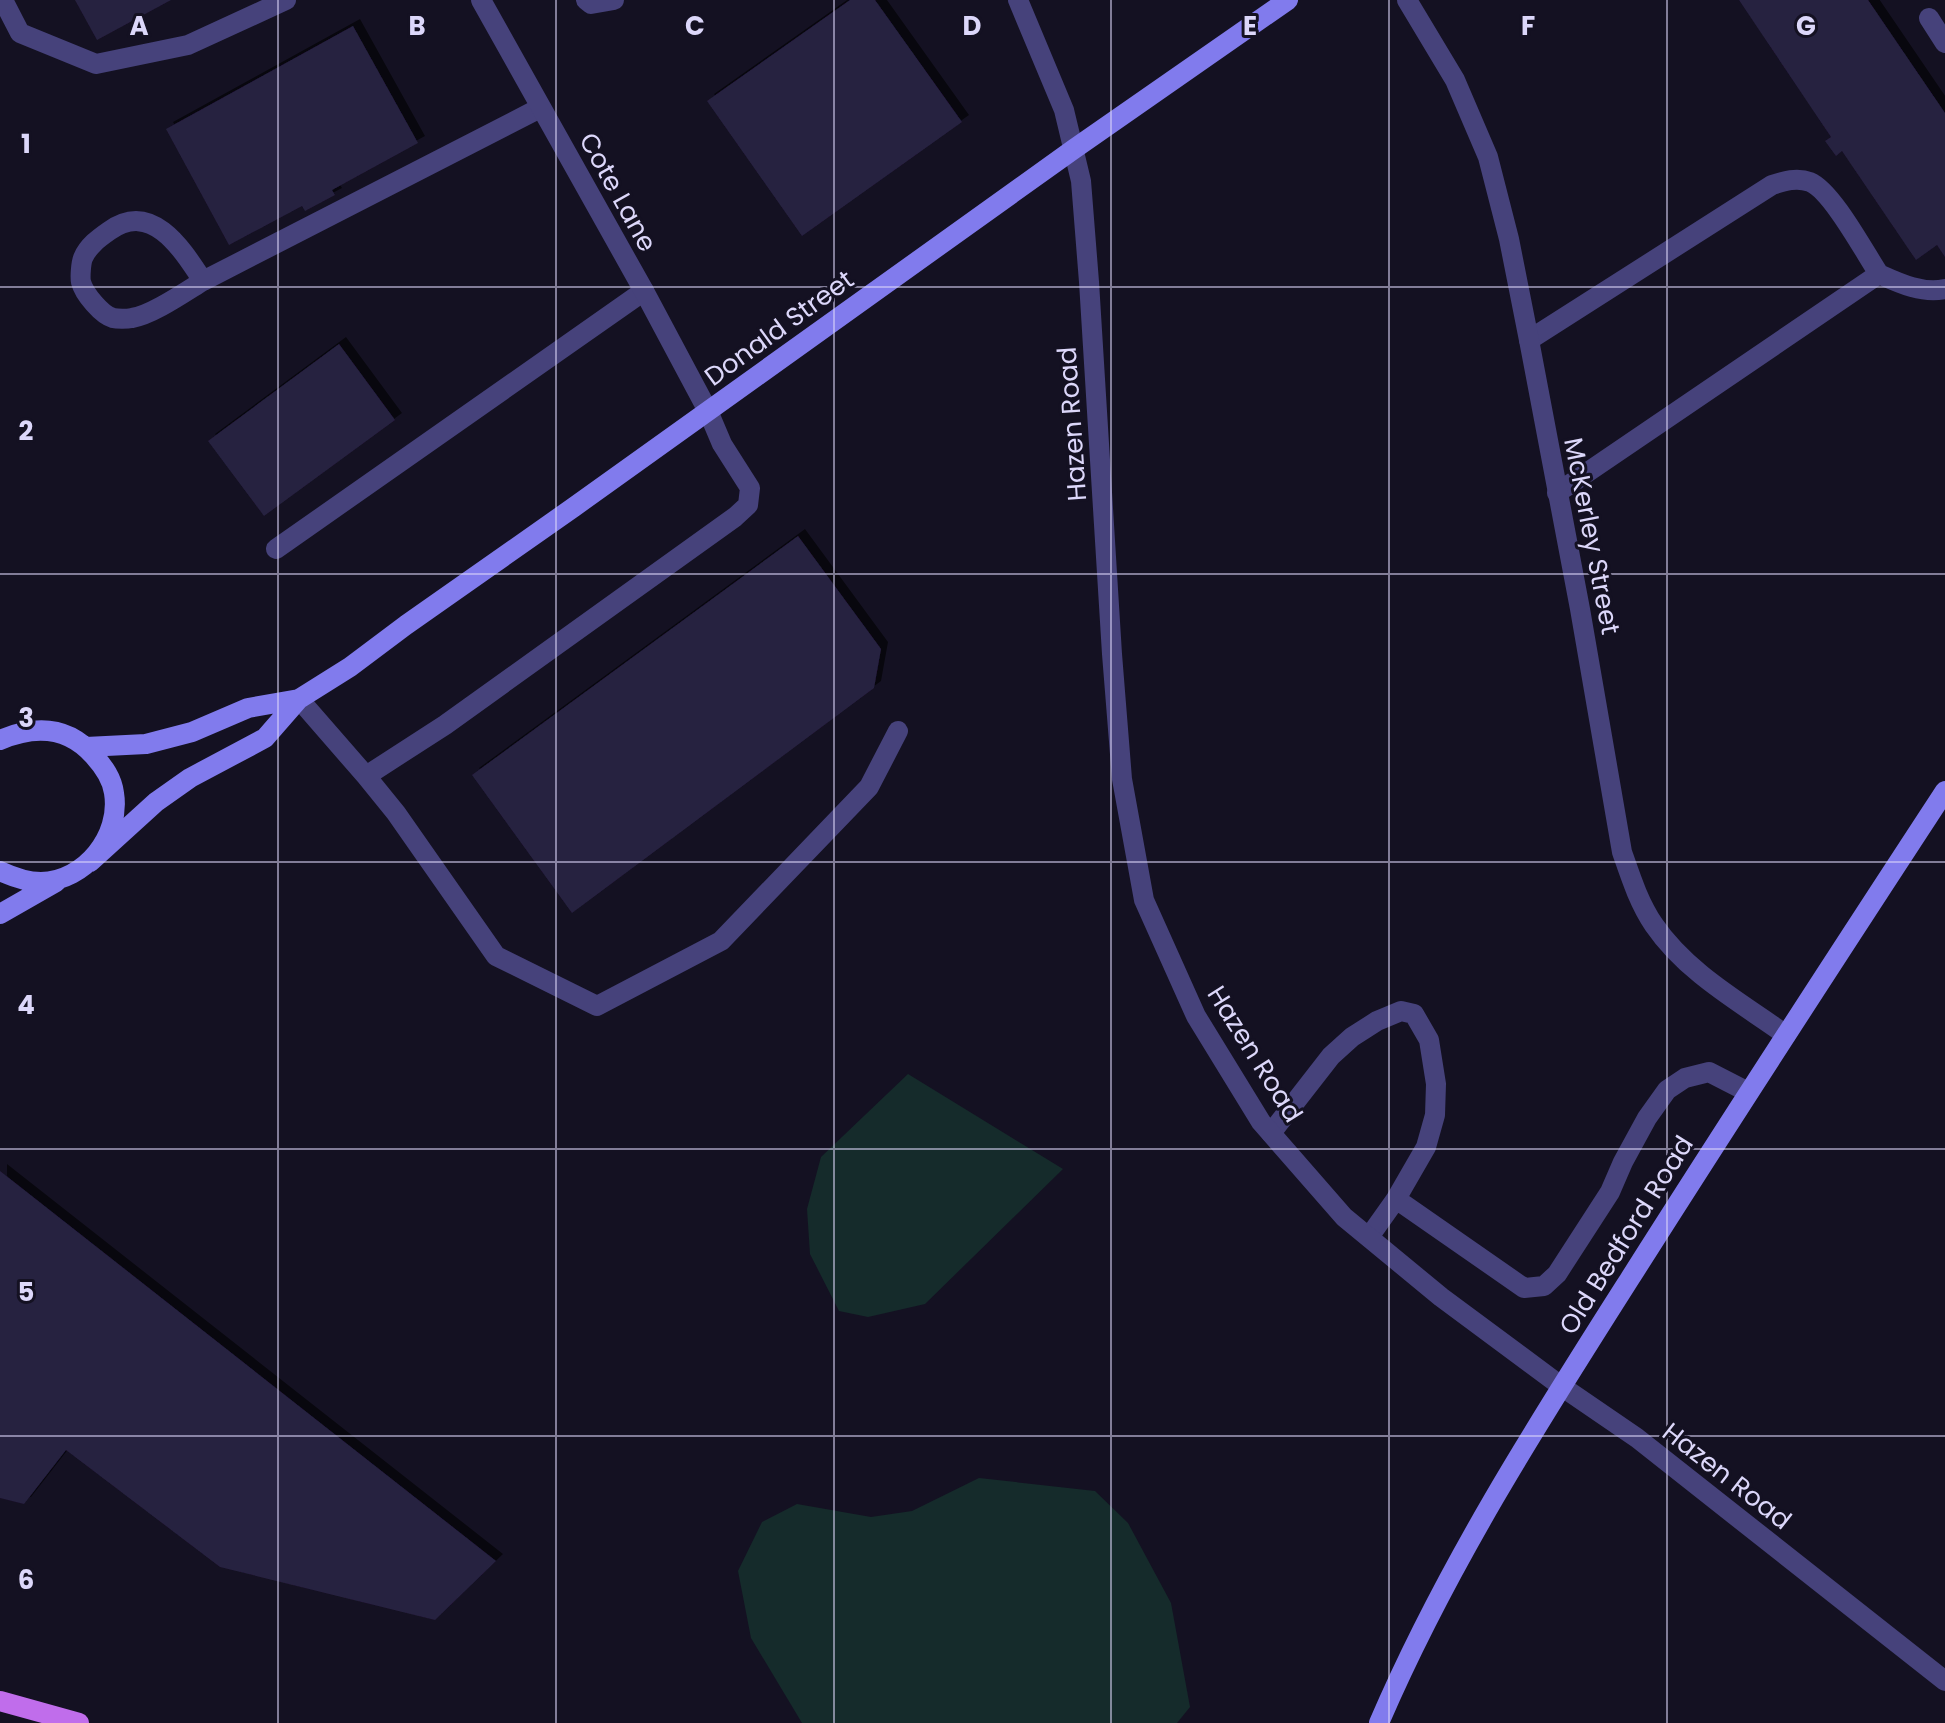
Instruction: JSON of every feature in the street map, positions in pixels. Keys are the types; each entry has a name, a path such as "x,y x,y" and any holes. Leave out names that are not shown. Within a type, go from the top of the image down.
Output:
{"main road":[{"path":"0,1701 79,1723"}],"street":[{"path":"3,0 20,33 96,64 188,45 286,0"},
{"name":"Cote Lane","path":"366,776 445,725 722,527 748,505 750,488 722,444 708,411 644,291 481,0"},
{"path":"586,0 591,4 614,0"},
{"name":"Hazen Road","path":"1018,0 1064,110 1081,181 1122,779 1144,900 1196,1016 1261,1122 1344,1217 1441,1297 1637,1438 1945,1681"},
{"name":"Donald Street","path":"0,914 90,862 156,802 190,778 265,738 299,699 350,667 1074,149 1288,0"},
{"name":"McKerley Street","path":"1407,0 1455,80 1488,157 1509,239 1529,340 1622,852 1635,890 1654,925 1679,955 1786,1035"},
{"path":"1929,18 1945,43"},
{"path":"203,281 183,251 166,233 143,221 121,223 96,241 83,259 81,281 94,304 112,318 133,318 156,309 203,281 540,108"},
{"path":"1529,340 1772,185 1788,179 1808,181 1825,194 1879,274 1906,286 1936,291 1945,289"},
{"path":"1557,493 1879,274"},
{"path":"276,549 644,291"},
{"path":"299,699 396,813 496,956 597,1006 721,941 869,787 898,731"},
{"name":"Donald Street","path":"86,747 146,744 192,732 248,708 299,699"},
{"name":"Donald Street","path":"0,740 20,731 45,730 69,736 86,747 106,770 114,793 113,818 105,842 90,862"},
{"name":"Old Bedford Road","path":"1379,1723 1405,1661 1447,1581 1561,1386 1945,791"},
{"name":"Donald Street","path":"0,871 18,879 43,882 68,876"},
{"path":"1271,1133 1331,1056 1352,1037 1377,1021 1401,1011 1414,1014 1429,1040 1436,1084 1435,1115 1426,1147 1396,1199 1369,1237"},
{"path":"1396,1199 1524,1288 1544,1286 1557,1274 1610,1192 1647,1118 1667,1090 1685,1078 1709,1072 1748,1092"}],"green space":[{"path":"908,1074 1063,1169 925,1304 868,1317 839,1311 810,1254 807,1209 821,1157"},
{"path":"979,1478 1095,1491 1128,1523 1171,1603 1190,1707 1177,1723 802,1723 751,1638 738,1571 762,1522 797,1504 871,1517 912,1511"}],"building":[{"path":"75,0 171,0 97,40"},
{"path":"850,0 875,0 962,122 802,236 707,101"},
{"path":"1739,0 1868,0 1945,113 1945,257 1937,245 1916,260 1842,151 1836,156 1825,141 1831,137"},
{"path":"353,26 418,143 332,190 335,195 305,211 302,206 229,245 166,129"},
{"path":"339,344 395,420 264,516 208,441"},
{"path":"798,536 881,649 874,688 572,913 472,775"},
{"path":"0,1171 496,1561 435,1620 220,1567 66,1450 24,1504 0,1498"}]}
